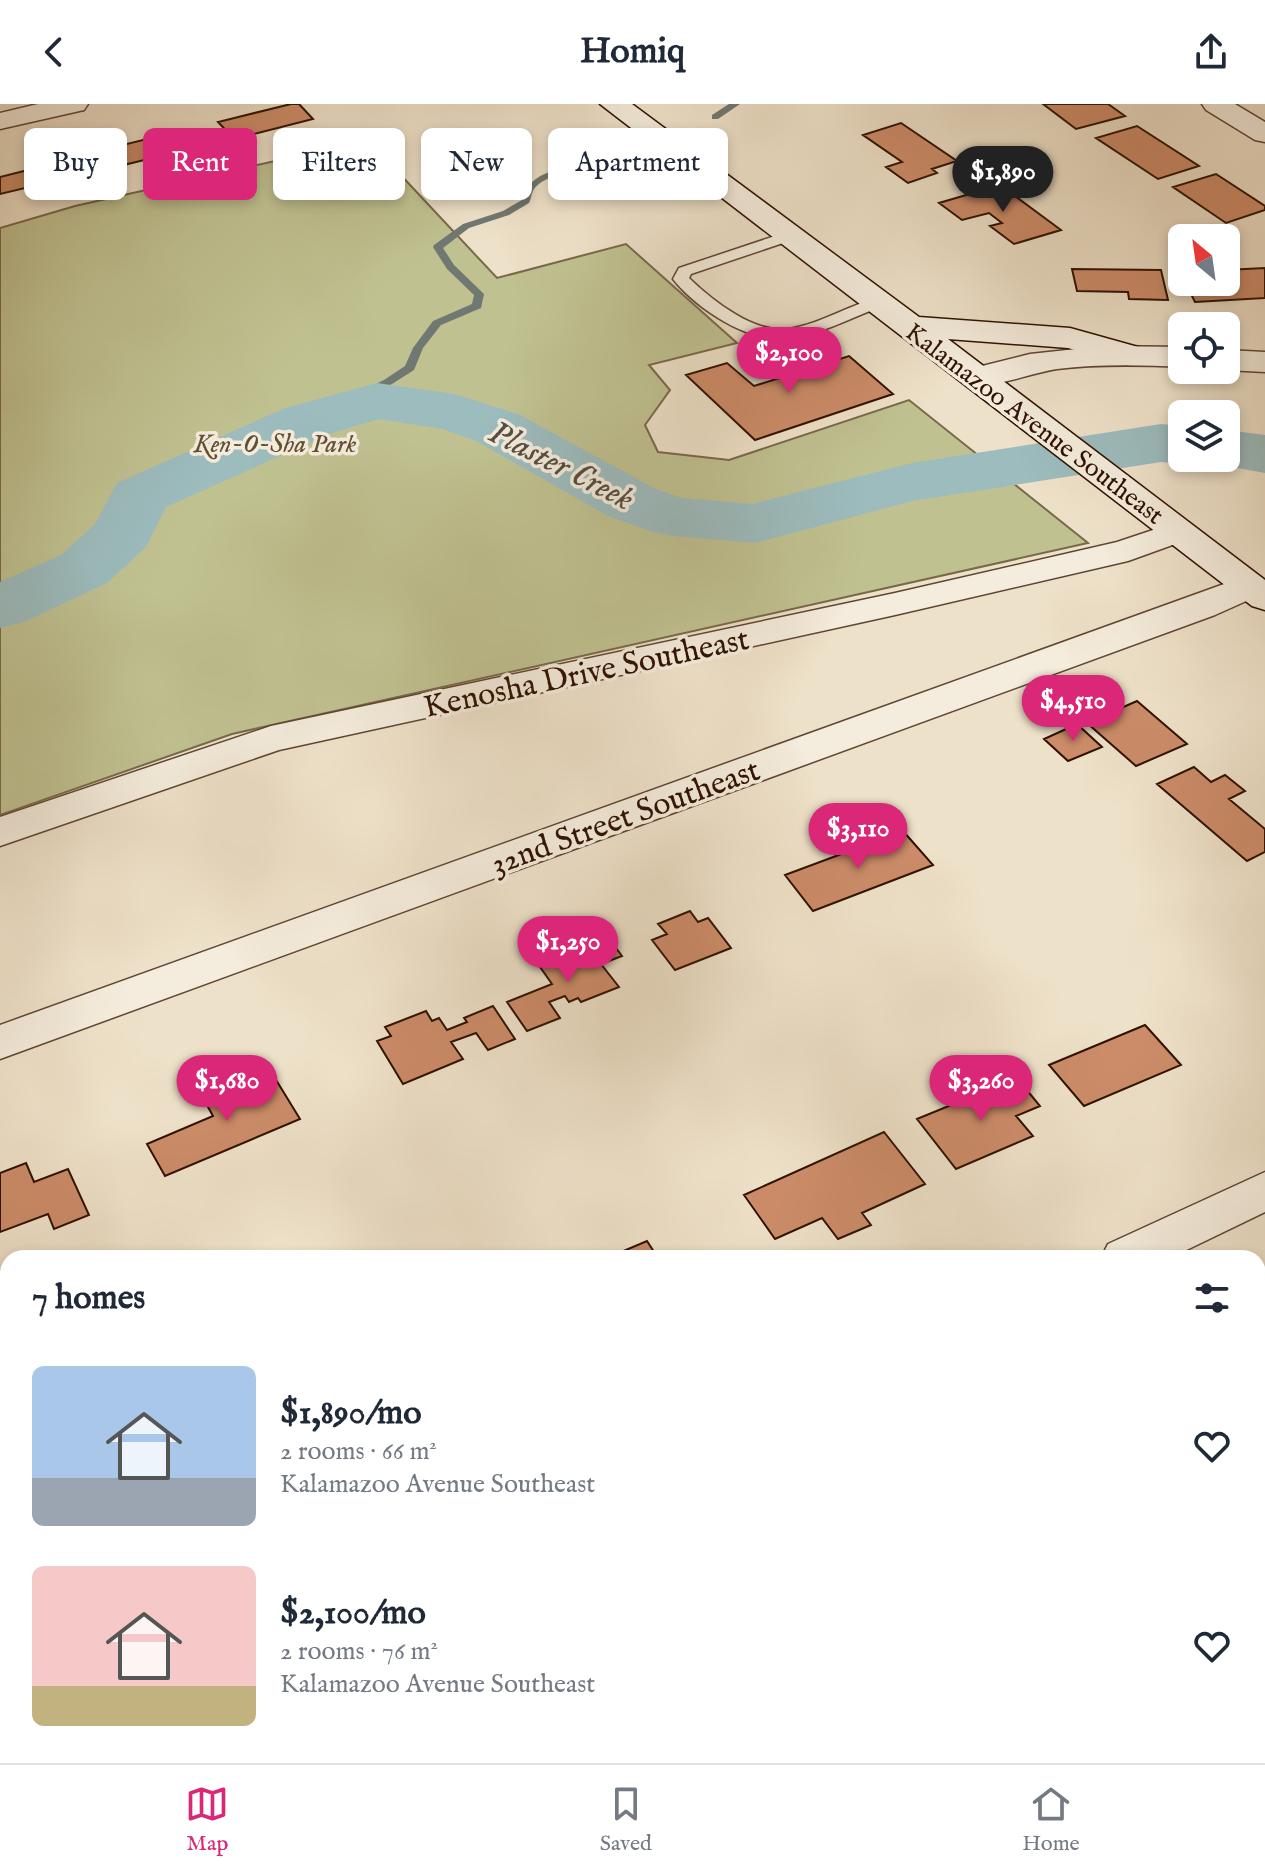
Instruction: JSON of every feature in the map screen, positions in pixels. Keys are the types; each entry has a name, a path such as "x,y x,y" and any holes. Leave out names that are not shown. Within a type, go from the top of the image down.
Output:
{"main road":[{"name":"Kalamazoo Avenue Southeast","path":"614,104 978,377 1257,592"},
{"path":"907,326 1070,338 1126,354"},
{"path":"978,377 1025,362 1126,354 1168,356"},
{"path":"1240,361 1265,362"}],"street":[{"path":"0,121 74,104"},
{"path":"1225,110 1265,106"},
{"path":"1225,110 1265,134"},
{"name":"Kenosha Drive Southeast","path":"0,832 271,739 895,604 1128,550 1177,532"},
{"name":"32nd Street Southeast","path":"0,1042 1202,607 1257,592"},
{"path":"1142,1250 1265,1191"}],"lane":[{"path":"790,236 685,271 681,279 691,290 718,308 771,334 787,334 877,303"}],"green space":[{"name":"Ken-O-Sha Park","path":"273,161 273,200 405,200 405,180 497,278 626,244 737,343 649,365 670,390 645,425 658,452 729,460 909,400 1088,543 232,734 0,815 0,228 102,200 127,200 127,194 143,191 143,200 257,200 257,165"}],"building":[{"path":"291,104 299,104 313,119 257,133 257,128 224,128 218,122"},
{"path":"1043,104 1108,104 1125,116 1076,129"},
{"path":"901,123 957,161 932,169 937,173 908,183 886,167 902,162 863,135"},
{"path":"1137,126 1199,166 1158,179 1096,138"},
{"path":"143,140 143,160 127,164 127,144"},
{"path":"24,171 24,188 0,194 0,177"},
{"path":"1216,174 1265,206 1265,210 1226,223 1173,187"},
{"path":"1000,185 1061,230 1014,244 990,226 1002,223 989,213 962,220 939,203"},
{"path":"1265,268 1265,298 1195,302 1192,296 1240,296 1240,269"},
{"path":"1072,269 1161,270 1168,300 1129,299 1128,292 1077,291"},
{"path":"849,356 893,394 755,440 686,375 727,363 754,386"},
{"path":"1137,701 1187,744 1136,766 1087,723"},
{"path":"1077,724 1102,747 1068,761 1044,739"},
{"path":"1194,767 1211,782 1225,775 1245,791 1229,799 1265,829 1265,852 1247,861 1157,784"},
{"path":"903,831 933,865 813,911 785,875"},
{"path":"690,911 698,922 708,918 731,948 675,970 652,940 667,934 658,924"},
{"path":"610,940 622,956 601,964 619,987 581,1002 578,998 569,1002 565,996 549,1002 560,1018 527,1031 507,1002 552,984 540,967"},
{"path":"493,1006 515,1039 488,1050 476,1033 451,1042 463,1059 403,1084 377,1041 391,1036 385,1027 426,1011 432,1021 439,1018 447,1030 467,1022 464,1018"},
{"path":"1145,1025 1181,1065 1084,1106 1049,1065"},
{"path":"270,1070 300,1119 165,1176 147,1144 213,1116 203,1098"},
{"path":"1017,1078 1040,1106 1016,1116 1033,1136 956,1169 917,1119"},
{"path":"884,1132 925,1184 862,1213 871,1225 838,1239 822,1218 775,1239 744,1195"},
{"path":"26,1163 34,1182 68,1169 89,1215 54,1229 48,1214 0,1232 0,1173"},
{"path":"647,1241 653,1250 626,1250"}],"waterway":[{"path":"715,117 735,104"},
{"path":"307,421 410,368 418,348 437,323 477,306 479,294 450,267 438,247 466,226 506,213 526,201 529,189 548,175"},
{"name":"Plaster Creek","path":"0,607 84,569 123,533 139,496 307,421 377,401 455,412 498,428 631,502 673,517 755,524 831,501 912,482 1168,444"},
{"name":"Plaster Creek","path":"1240,451 1265,454"}]}
